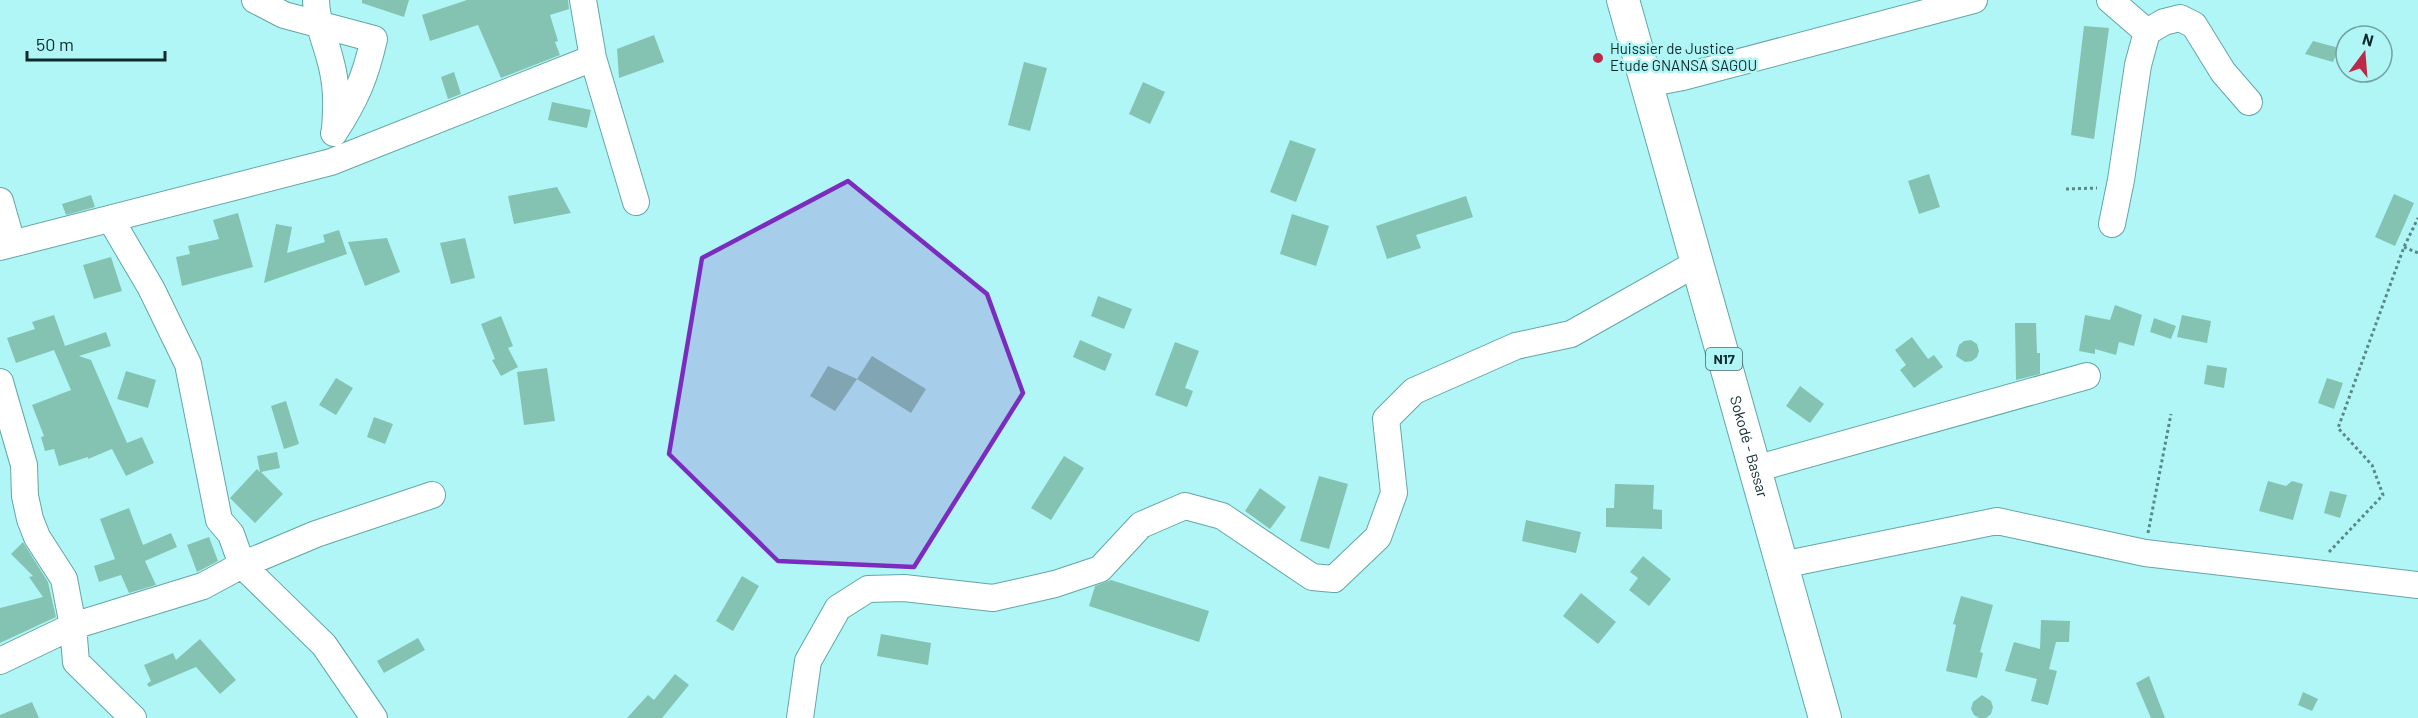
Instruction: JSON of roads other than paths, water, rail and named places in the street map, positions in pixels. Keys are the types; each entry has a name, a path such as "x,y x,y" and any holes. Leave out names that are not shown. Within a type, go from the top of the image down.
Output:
{"main road":[{"name":"Sokodé - Bassar","path":"1623,0 1825,718"}],"street":[{"path":"255,0 284,15 318,12 374,39 366,74 353,104 334,133"},
{"path":"583,0 593,58 636,202"},
{"path":"1646,84 1694,74 1974,0"},
{"path":"2110,0 2147,32"},
{"path":"318,12 338,99 331,162"},
{"path":"2112,224 2138,65 2147,32 2164,22 2180,18 2194,25 2223,72 2249,102"},
{"path":"0,201 6,245 111,220 331,162 593,58"},
{"path":"111,220 150,288 188,364 219,520 231,534 242,565 324,645 374,718"},
{"path":"800,718 808,661 838,608 868,589 904,588 993,598 1055,584 1100,569 1141,525 1185,506 1222,516 1312,577 1334,579 1378,537 1394,493 1386,419 1414,391 1516,346 1571,334 1697,262"},
{"path":"1755,469 2087,376"},
{"path":"0,382 24,465 25,496 30,519 37,537 64,579 73,626 76,662 133,718"},
{"path":"0,661 73,626 203,586 242,565 316,534 432,495"},
{"path":"1782,565 1997,521 2145,553 2418,585"}],"place":[{"name":"Huissier de Justice Etude GNANSA SAGOU","path":"1598,58"}]}
